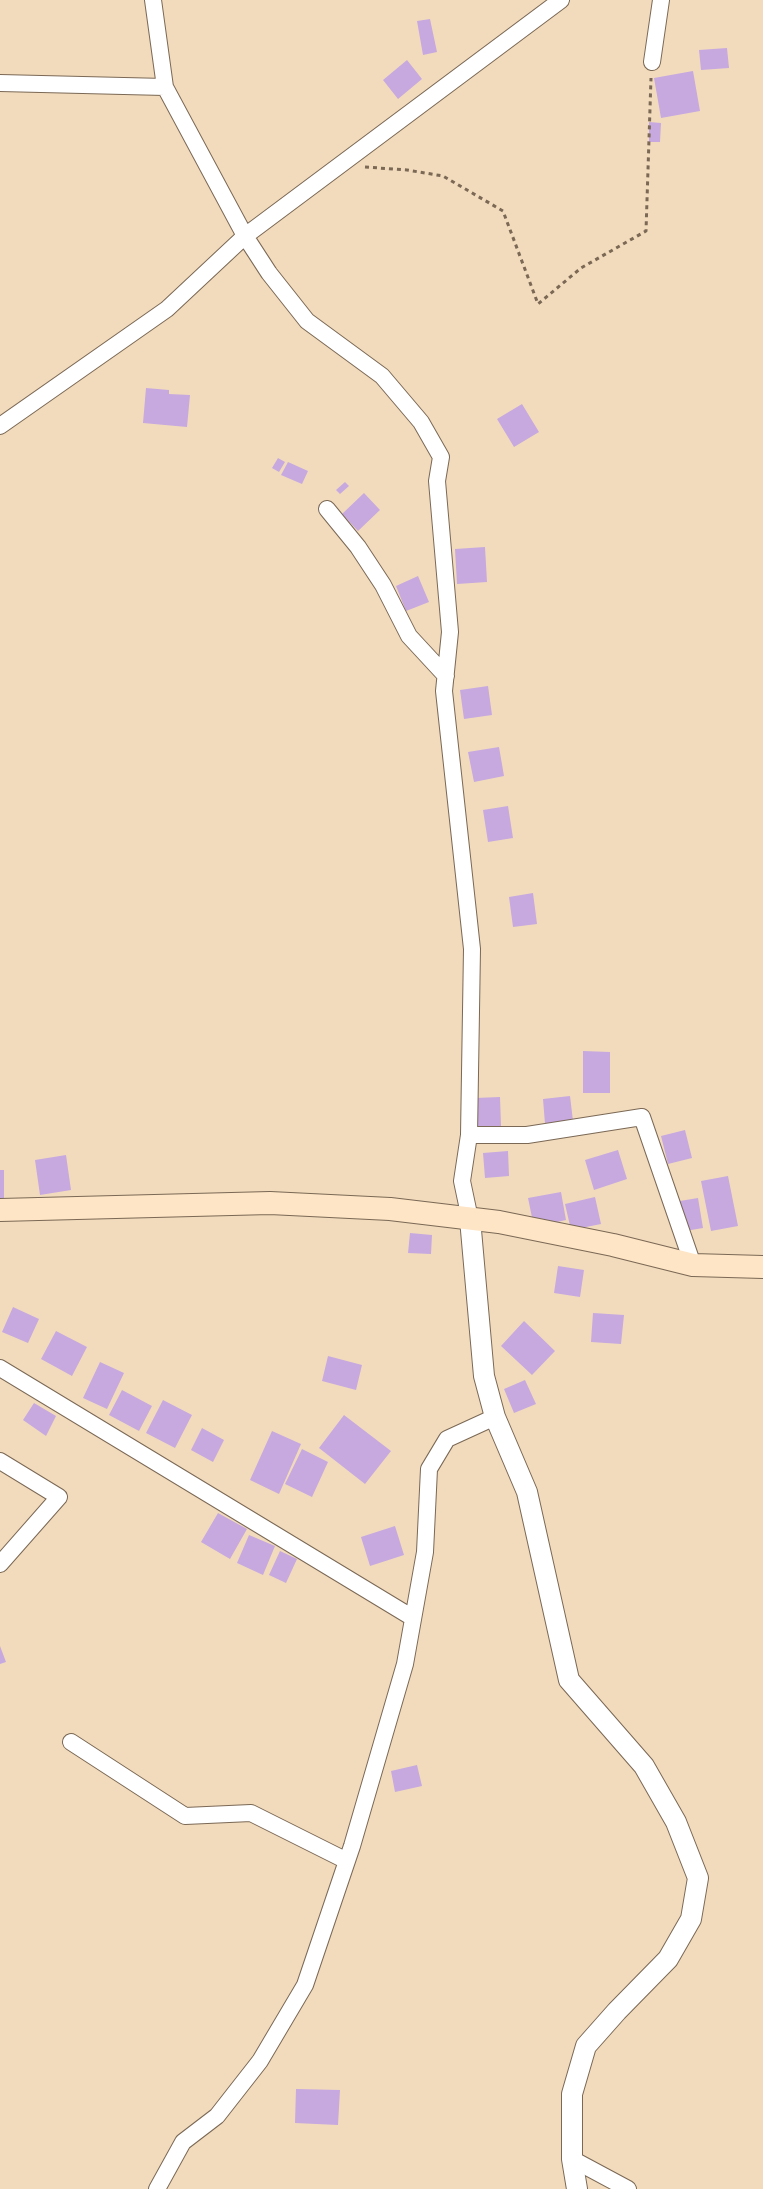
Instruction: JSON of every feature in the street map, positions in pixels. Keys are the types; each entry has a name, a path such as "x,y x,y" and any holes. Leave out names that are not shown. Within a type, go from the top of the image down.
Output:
{"main road":[{"path":"0,1210 270,1203 390,1209 499,1222 613,1245 693,1265 763,1267"}],"street":[{"path":"153,0 165,87 245,236 269,273 307,321 382,376 421,422 442,457 438,481 450,632 444,691 472,949 469,1134 462,1180 470,1219 484,1376 495,1417 527,1492 569,1680 644,1766 676,1822 698,1878 691,1919 668,1959 586,2046 572,2094 572,2159 577,2189"},
{"path":"0,426 167,309 245,236 560,0"},
{"path":"652,62 661,0"},
{"path":"0,83 165,87"},
{"path":"327,508 358,547 383,585 409,636 446,676"},
{"path":"469,1134 527,1135 642,1117 693,1265"},
{"path":"0,1368 413,1618"},
{"path":"157,2189 183,2142 217,2116 260,2061 305,1984 347,1862 405,1664 425,1552 429,1470 447,1439 495,1417"},
{"path":"0,1461 59,1497 0,1564"},
{"path":"71,1742 184,1816 251,1813 347,1862"},
{"path":"572,2159 628,2189"}],"path":[{"path":"339,166 407,170 443,176 503,211 538,304 581,268 646,231 652,62"}],"building":[{"path":"430,19 437,52 423,55 417,21"},
{"path":"727,48 729,68 701,70 699,50"},
{"path":"407,60 422,79 398,99 383,80"},
{"path":"693,71 700,111 661,118 654,78"},
{"path":"649,122 661,123 660,142 649,142"},
{"path":"146,388 169,390 169,394 190,395 187,427 143,423"},
{"path":"522,404 539,432 514,447 497,419"},
{"path":"278,458 285,462 279,472 272,468"},
{"path":"288,462 308,471 302,484 281,475"},
{"path":"345,482 349,486 340,494 336,490"},
{"path":"364,493 380,510 358,531 342,514"},
{"path":"485,547 487,582 457,584 455,549"},
{"path":"418,576 429,602 406,611 396,586"},
{"path":"488,686 492,715 464,719 460,690"},
{"path":"499,747 504,776 474,782 468,752"},
{"path":"508,806 513,838 488,842 483,810"},
{"path":"533,893 537,924 513,927 509,897"},
{"path":"583,1051 610,1052 610,1093 583,1093"},
{"path":"570,1096 573,1121 545,1124 543,1099"},
{"path":"500,1097 501,1126 476,1127 475,1098"},
{"path":"685,1130 692,1158 668,1164 661,1136"},
{"path":"618,1150 627,1179 594,1190 585,1160"},
{"path":"508,1151 509,1176 485,1178 483,1153"},
{"path":"66,1155 71,1190 40,1195 35,1160"},
{"path":"0,1170 4,1170 4,1199 0,1199"},
{"path":"728,1176 738,1226 711,1231 701,1181"},
{"path":"561,1192 566,1220 534,1227 528,1198"},
{"path":"595,1197 601,1224 571,1230 565,1204"},
{"path":"698,1198 703,1228 679,1232 674,1202"},
{"path":"410,1233 432,1235 431,1254 408,1253"},
{"path":"558,1266 584,1270 580,1297 554,1293"},
{"path":"13,1307 39,1319 28,1343 2,1332"},
{"path":"593,1313 624,1315 621,1344 591,1342"},
{"path":"524,1321 555,1351 532,1375 501,1346"},
{"path":"56,1331 87,1347 72,1376 41,1359"},
{"path":"328,1356 362,1365 356,1390 322,1381"},
{"path":"100,1362 124,1373 107,1409 83,1398"},
{"path":"525,1380 536,1404 514,1413 504,1389"},
{"path":"122,1390 152,1406 139,1431 109,1415"},
{"path":"163,1400 192,1415 175,1448 146,1433"},
{"path":"34,1403 56,1416 46,1436 23,1420"},
{"path":"344,1415 391,1451 365,1484 319,1448"},
{"path":"202,1428 224,1440 213,1462 191,1450"},
{"path":"272,1431 301,1444 279,1494 250,1480"},
{"path":"302,1449 328,1462 312,1497 285,1484"},
{"path":"218,1513 247,1529 230,1559 201,1542"},
{"path":"395,1526 404,1555 370,1566 361,1537"},
{"path":"249,1535 275,1546 263,1575 237,1563"},
{"path":"280,1551 297,1559 286,1583 269,1575"},
{"path":"0,1646 6,1662 0,1664"},
{"path":"417,1765 422,1786 395,1792 391,1771"},
{"path":"296,2089 340,2090 338,2125 295,2123"}]}
